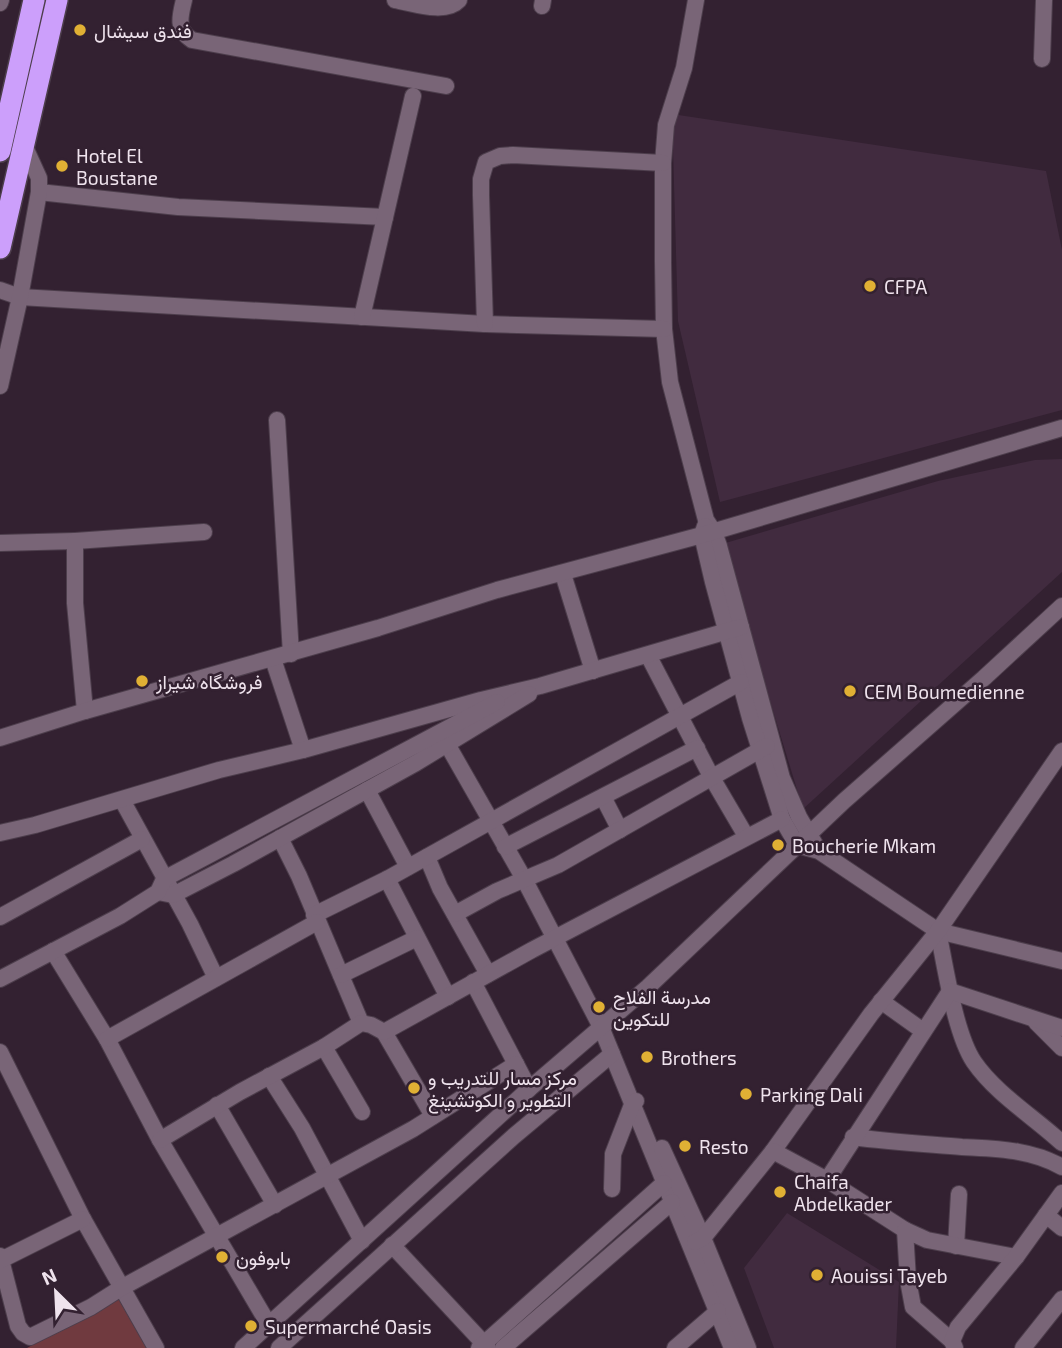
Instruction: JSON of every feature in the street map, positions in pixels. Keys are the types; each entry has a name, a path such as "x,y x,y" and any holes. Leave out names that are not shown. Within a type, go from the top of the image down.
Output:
{"highway":[{"path":"0,151 34,0"},
{"path":"0,248 57,0"}],"street":[{"path":"184,0 180,26 192,40 446,86"},
{"path":"395,0 439,7 454,5 458,0"},
{"path":"696,0 684,68 666,125 663,163 664,329 670,382 767,747 782,819 797,845 819,851 938,931 1062,961"},
{"path":"1042,58 1044,0"},
{"path":"362,317 413,96"},
{"path":"0,386 39,192 39,178 24,145"},
{"path":"485,324 481,179 485,162 500,156 513,155 663,163"},
{"path":"39,192 178,207 385,217"},
{"path":"0,290 20,297 485,324 664,329"},
{"path":"276,420 291,654"},
{"path":"0,738 85,711 291,654 497,590 564,574 708,529 1062,428"},
{"path":"997,448 1062,441"},
{"path":"0,543 204,532"},
{"path":"75,541 75,603 85,711"},
{"path":"564,574 593,671"},
{"path":"250,1345 268,1325 529,1089 648,987 810,833 1062,606"},
{"path":"0,833 400,721 540,687 734,629"},
{"path":"734,629 741,682 799,817 819,851"},
{"path":"649,654 712,778 746,836"},
{"path":"273,659 303,750"},
{"path":"107,1038 216,978 315,918 741,682"},
{"path":"165,889 280,838 317,808 367,790 540,687"},
{"path":"0,979 317,808 409,748 516,692"},
{"path":"400,721 409,748"},
{"path":"447,744 605,1023 696,1241 748,1348"},
{"path":"455,914 558,864 767,747"},
{"path":"505,847 697,748"},
{"path":"696,1241 773,1151 881,1001 938,931 1062,751"},
{"path":"367,790 408,867"},
{"path":"603,797 620,830"},
{"path":"122,800 165,889 190,924 216,978"},
{"path":"384,1032 555,938 782,819"},
{"path":"280,838 299,876 361,1023"},
{"path":"0,917 142,839"},
{"path":"427,857 440,888 488,974"},
{"path":"387,879 448,997"},
{"path":"938,931 950,991 972,1060 996,1086 1062,1143"},
{"path":"341,975 417,938"},
{"path":"53,951 107,1038 160,1140 268,1325"},
{"path":"473,982 529,1089"},
{"path":"950,991 1062,1028"},
{"path":"827,1180 950,991"},
{"path":"881,1001 923,1031"},
{"path":"1035,1021 1062,1048"},
{"path":"160,1140 217,1105 324,1047 361,1023 384,1032 433,1116"},
{"path":"605,1023 612,1054 636,1101 664,1183 672,1202 696,1241 732,1348"},
{"path":"324,1047 362,1112"},
{"path":"0,1052 83,1219 156,1348"},
{"path":"279,1348 524,1128 612,1054"},
{"path":"83,1219 1,1258 18,1326 23,1334 30,1337 91,1307 433,1116 516,1064"},
{"path":"269,1076 302,1128 362,1241"},
{"path":"612,1189 613,1154 636,1101"},
{"path":"217,1105 275,1205"},
{"path":"853,1137 1023,1152 1049,1159 1062,1167"},
{"path":"773,1151 827,1180 905,1230 927,1240 1016,1257"},
{"path":"392,1245 484,1346 664,1183"},
{"path":"905,1230 908,1280 913,1307 954,1344 958,1327 1016,1257 1062,1193"},
{"path":"956,1246 959,1194"},
{"path":"503,1348 672,1202"},
{"path":"1046,1215 1062,1228"},
{"path":"1023,1348 1062,1299"},
{"path":"675,1348 718,1311"}],"shaded area":[{"name":"CFPA","path":"672,114 1046,171 1062,250 1062,410 720,502 678,321"},
{"name":"CEM Boumedienne","path":"1062,459 1062,572 803,809 722,544 938,481 1035,460"},
{"name":"Aouissi Tayeb","path":"787,1213 899,1282 896,1348 774,1348 744,1268"},
{"path":"119,1297 147,1348 27,1348"}],"place":[{"name":"فندق سيشال","path":"80,30"},
{"name":"Hotel El Boustane","path":"62,166"},
{"name":"CFPA","path":"870,286"},
{"name":"فروشگاه شيراز","path":"142,681"},
{"name":"CEM Boumedienne","path":"850,691"},
{"name":"Boucherie Mkam","path":"778,845"},
{"name":"مدرسة الفلاح للتكوين","path":"599,1007"},
{"name":"Brothers","path":"647,1057"},
{"name":"مركز مسار للتدريب و التطوير و الكوتشينغ","path":"414,1088"},
{"name":"Parking Dali","path":"746,1094"},
{"name":"Resto","path":"685,1146"},
{"name":"Chaifa Abdelkader","path":"780,1192"},
{"name":"بابوفون","path":"222,1257"},
{"name":"Aouissi Tayeb","path":"817,1275"},
{"name":"Supermarché Oasis","path":"251,1326"}]}
